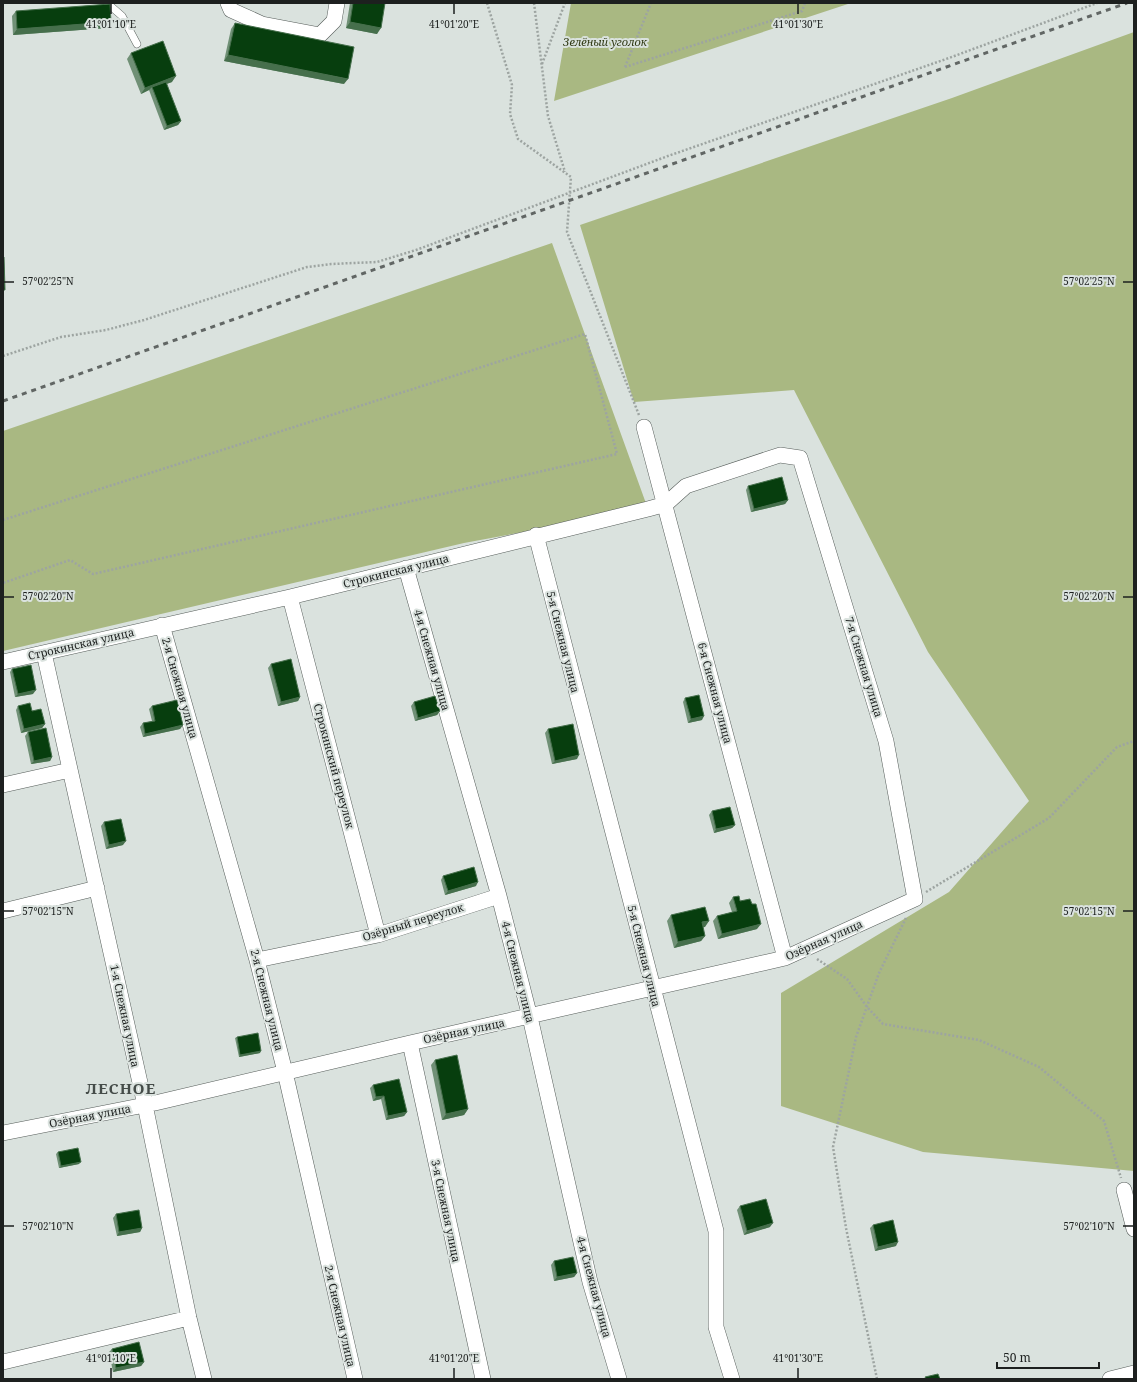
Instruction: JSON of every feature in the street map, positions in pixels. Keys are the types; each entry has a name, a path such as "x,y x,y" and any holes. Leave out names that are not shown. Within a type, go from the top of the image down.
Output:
{"street":[{"path":"228,3 231,10 262,24 320,35 334,21 338,3"},
{"name":"6-я Снежная улица","path":"644,427 666,504 785,958"},
{"name":"Строкинская улица","path":"3,662 290,597 666,504 686,486 780,455"},
{"name":"7-я Снежная улица","path":"780,455 800,458 816,508 886,741 915,899"},
{"name":"5-я Снежная улица","path":"536,535 716,1231 716,1327 732,1379"},
{"name":"4-я Снежная улица","path":"406,568 499,896 530,1017 590,1282 619,1379"},
{"name":"Строкинский переулок","path":"290,597 378,935"},
{"name":"2-я Снежная улица","path":"162,625 257,960 285,1072 355,1379"},
{"name":"1-я Снежная улица","path":"44,653 145,1105 189,1318 204,1379"},
{"path":"3,785 70,770"},
{"path":"3,911 97,888"},
{"name":"Озёрный переулок","path":"257,960 378,935 499,896"},
{"name":"Озёрная улица","path":"3,1133 145,1105 785,958 915,899"},
{"name":"3-я Снежная улица","path":"410,1043 483,1379"},
{"path":"1124,1190 1134,1229"},
{"path":"3,1362 189,1318"},
{"path":"1110,1379 1134,1373"}],"lane":[{"path":"107,3 122,16 137,44"}],"path":[{"path":"487,3 512,85 510,114 518,139 571,177 567,232 644,427"},
{"path":"534,3 548,116 565,172"},
{"path":"542,66 565,3"},
{"path":"651,3 625,67 802,11 805,3"},
{"path":"3,356 61,338 106,330 144,320 307,267 331,264 377,262 416,250 569,192 942,60 1097,3"},
{"path":"3,520 584,334 617,454 93,574 70,560 3,583"},
{"path":"877,1379 846,1228 833,1147 856,1037 879,973 915,899 1049,818 1117,747 1134,741"},
{"path":"816,958 847,979 866,1007 883,1024 979,1040 1039,1067 1104,1121 1124,1190"}],"green space":[{"name":"Зелёный уголок","path":"571,3 851,3 554,101"},
{"path":"1134,32 1134,1171 923,1152 781,1106 781,993 949,892 1029,801 928,652 794,390 634,402 580,225 952,98"},
{"path":"552,243 648,509 464,543 3,651 3,431"}],"building":[{"path":"353,3 385,3 381,28 350,22"},
{"path":"110,4 111,22 17,29 16,11"},
{"path":"235,23 354,47 348,79 228,55"},
{"path":"163,41 176,76 145,88 131,53"},
{"path":"166,82 181,121 167,126 152,87"},
{"path":"4,257 5,290 3,290"},
{"path":"782,477 788,500 754,509 748,486"},
{"path":"291,659 300,697 281,702 271,664"},
{"path":"31,665 36,690 18,694 12,669"},
{"path":"699,695 704,716 691,719 685,698"},
{"path":"435,696 440,711 418,718 414,702"},
{"path":"177,700 183,725 145,734 143,723 155,721 152,706"},
{"path":"30,703 32,711 41,709 45,724 24,729 18,706"},
{"path":"573,724 579,755 555,761 548,729"},
{"path":"46,728 52,757 34,761 28,732"},
{"path":"730,807 735,825 716,829 712,811"},
{"path":"121,819 126,841 109,845 104,822"},
{"path":"474,867 478,882 448,891 443,876"},
{"path":"739,896 740,901 750,899 752,904 756,904 761,924 722,934 717,916 737,911 733,897"},
{"path":"705,907 709,921 702,922 705,936 678,942 671,915"},
{"path":"258,1033 261,1051 240,1055 237,1037"},
{"path":"457,1055 468,1109 446,1114 435,1060"},
{"path":"399,1079 407,1112 388,1116 384,1096 376,1097 373,1085"},
{"path":"78,1148 81,1162 61,1166 58,1152"},
{"path":"766,1199 773,1223 747,1231 740,1206"},
{"path":"139,1210 142,1228 119,1232 116,1214"},
{"path":"893,1220 898,1242 878,1247 873,1225"},
{"path":"573,1257 577,1273 557,1277 554,1261"},
{"path":"139,1342 144,1362 116,1368 112,1349"},
{"path":"938,1374 940,1379 926,1379 925,1377"}],"railway":[{"path":"3,401 1127,3"}],"district":[{"name":"ЛЕСНОЕ","path":"121,1089"}]}
